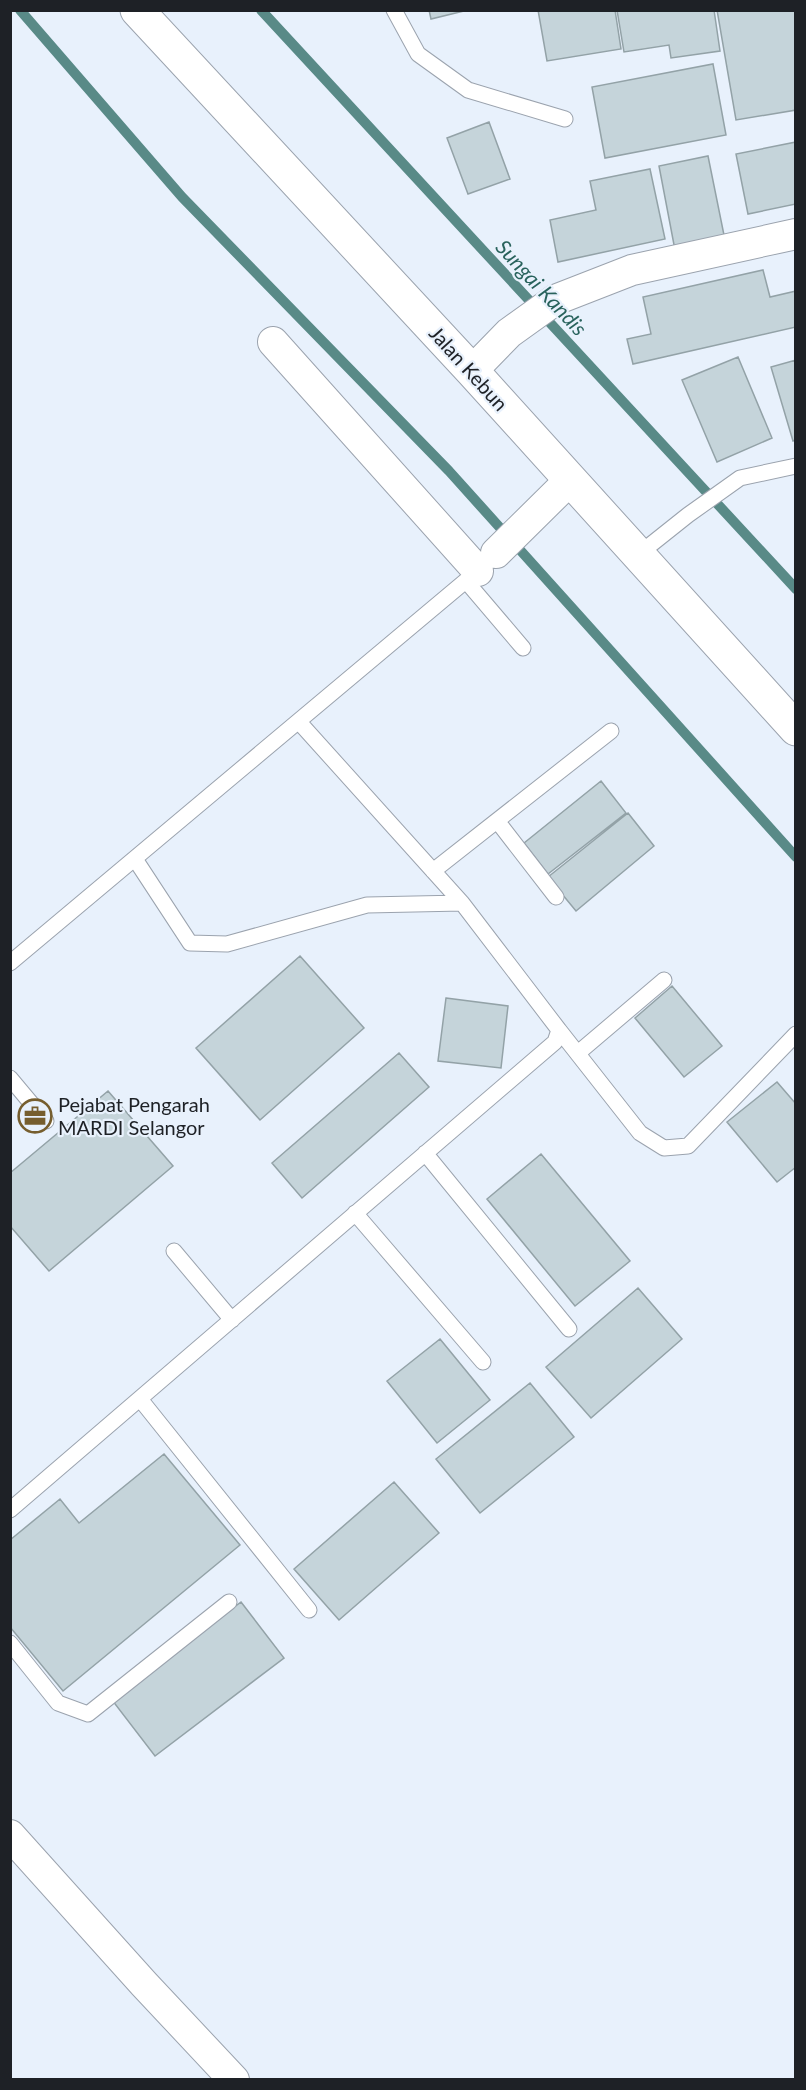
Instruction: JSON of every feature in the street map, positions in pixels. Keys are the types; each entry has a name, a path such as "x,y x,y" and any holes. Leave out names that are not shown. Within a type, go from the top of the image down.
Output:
{"main road":[{"name":"Jalan Kebun","path":"137,10 472,371 795,729"}],"street":[{"path":"472,371 509,333 555,300 632,270 795,234"},
{"path":"273,342 480,568 570,480"},
{"path":"10,1835 144,1984 234,2079"}],"lane":[{"path":"394,10 418,54 468,90 565,118"},
{"path":"639,555 688,515 740,478 795,466"},
{"path":"10,963 480,568 523,648"},
{"path":"299,722 462,903 558,1030 640,1133 664,1149 688,1146 795,1034"},
{"path":"433,872 611,731"},
{"path":"498,822 556,897"},
{"path":"135,859 190,943 227,944 367,905 462,903"},
{"path":"578,1053 664,980"},
{"path":"10,1510 555,1042 558,1030"},
{"path":"10,1078 46,1121"},
{"path":"425,1154 569,1329"},
{"path":"355,1213 483,1362"},
{"path":"174,1251 232,1320"},
{"path":"140,1399 309,1611"},
{"path":"10,1643 58,1703 88,1714 229,1602"}],"building":[{"path":"429,10 468,10 431,19"},
{"path":"538,10 615,10 621,49 547,61"},
{"path":"617,10 714,10 720,51 671,58 669,45 624,52"},
{"path":"717,10 796,10 796,110 736,120"},
{"path":"713,64 726,135 605,158 592,87"},
{"path":"489,122 510,179 468,194 447,138"},
{"path":"796,142 796,204 748,214 736,154"},
{"path":"708,156 725,240 675,250 659,166"},
{"path":"650,169 665,239 558,262 550,220 596,210 590,181"},
{"path":"763,270 770,297 796,291 796,327 633,364 627,339 651,334 643,297"},
{"path":"738,357 772,438 717,462 682,380"},
{"path":"796,360 796,440 793,441 771,367"},
{"path":"601,781 626,813 548,874 524,843"},
{"path":"628,813 654,846 576,911 548,877"},
{"path":"300,956 364,1028 260,1120 196,1048"},
{"path":"672,986 722,1046 684,1077 635,1018"},
{"path":"446,998 508,1006 501,1068 438,1061"},
{"path":"399,1053 429,1087 302,1198 272,1163"},
{"path":"777,1082 796,1104 796,1167 777,1182 727,1122"},
{"path":"108,1091 173,1166 49,1271 10,1226 10,1173"},
{"path":"541,1154 630,1261 575,1306 487,1199"},
{"path":"638,1288 682,1339 591,1418 546,1367"},
{"path":"440,1339 490,1400 437,1443 387,1381"},
{"path":"530,1383 574,1437 480,1513 436,1459"},
{"path":"164,1454 240,1545 63,1691 10,1627 10,1540 60,1499 79,1523"},
{"path":"394,1482 439,1533 339,1620 294,1569"},
{"path":"241,1602 284,1658 155,1756 112,1700"}],"waterway":[{"path":"20,10 182,197 449,471 796,857"},
{"name":"Sungai Kandis","path":"261,10 796,589"}],"place":[{"name":"Pejabat Pengarah MARDI Selangor","path":"35,1116"}]}
